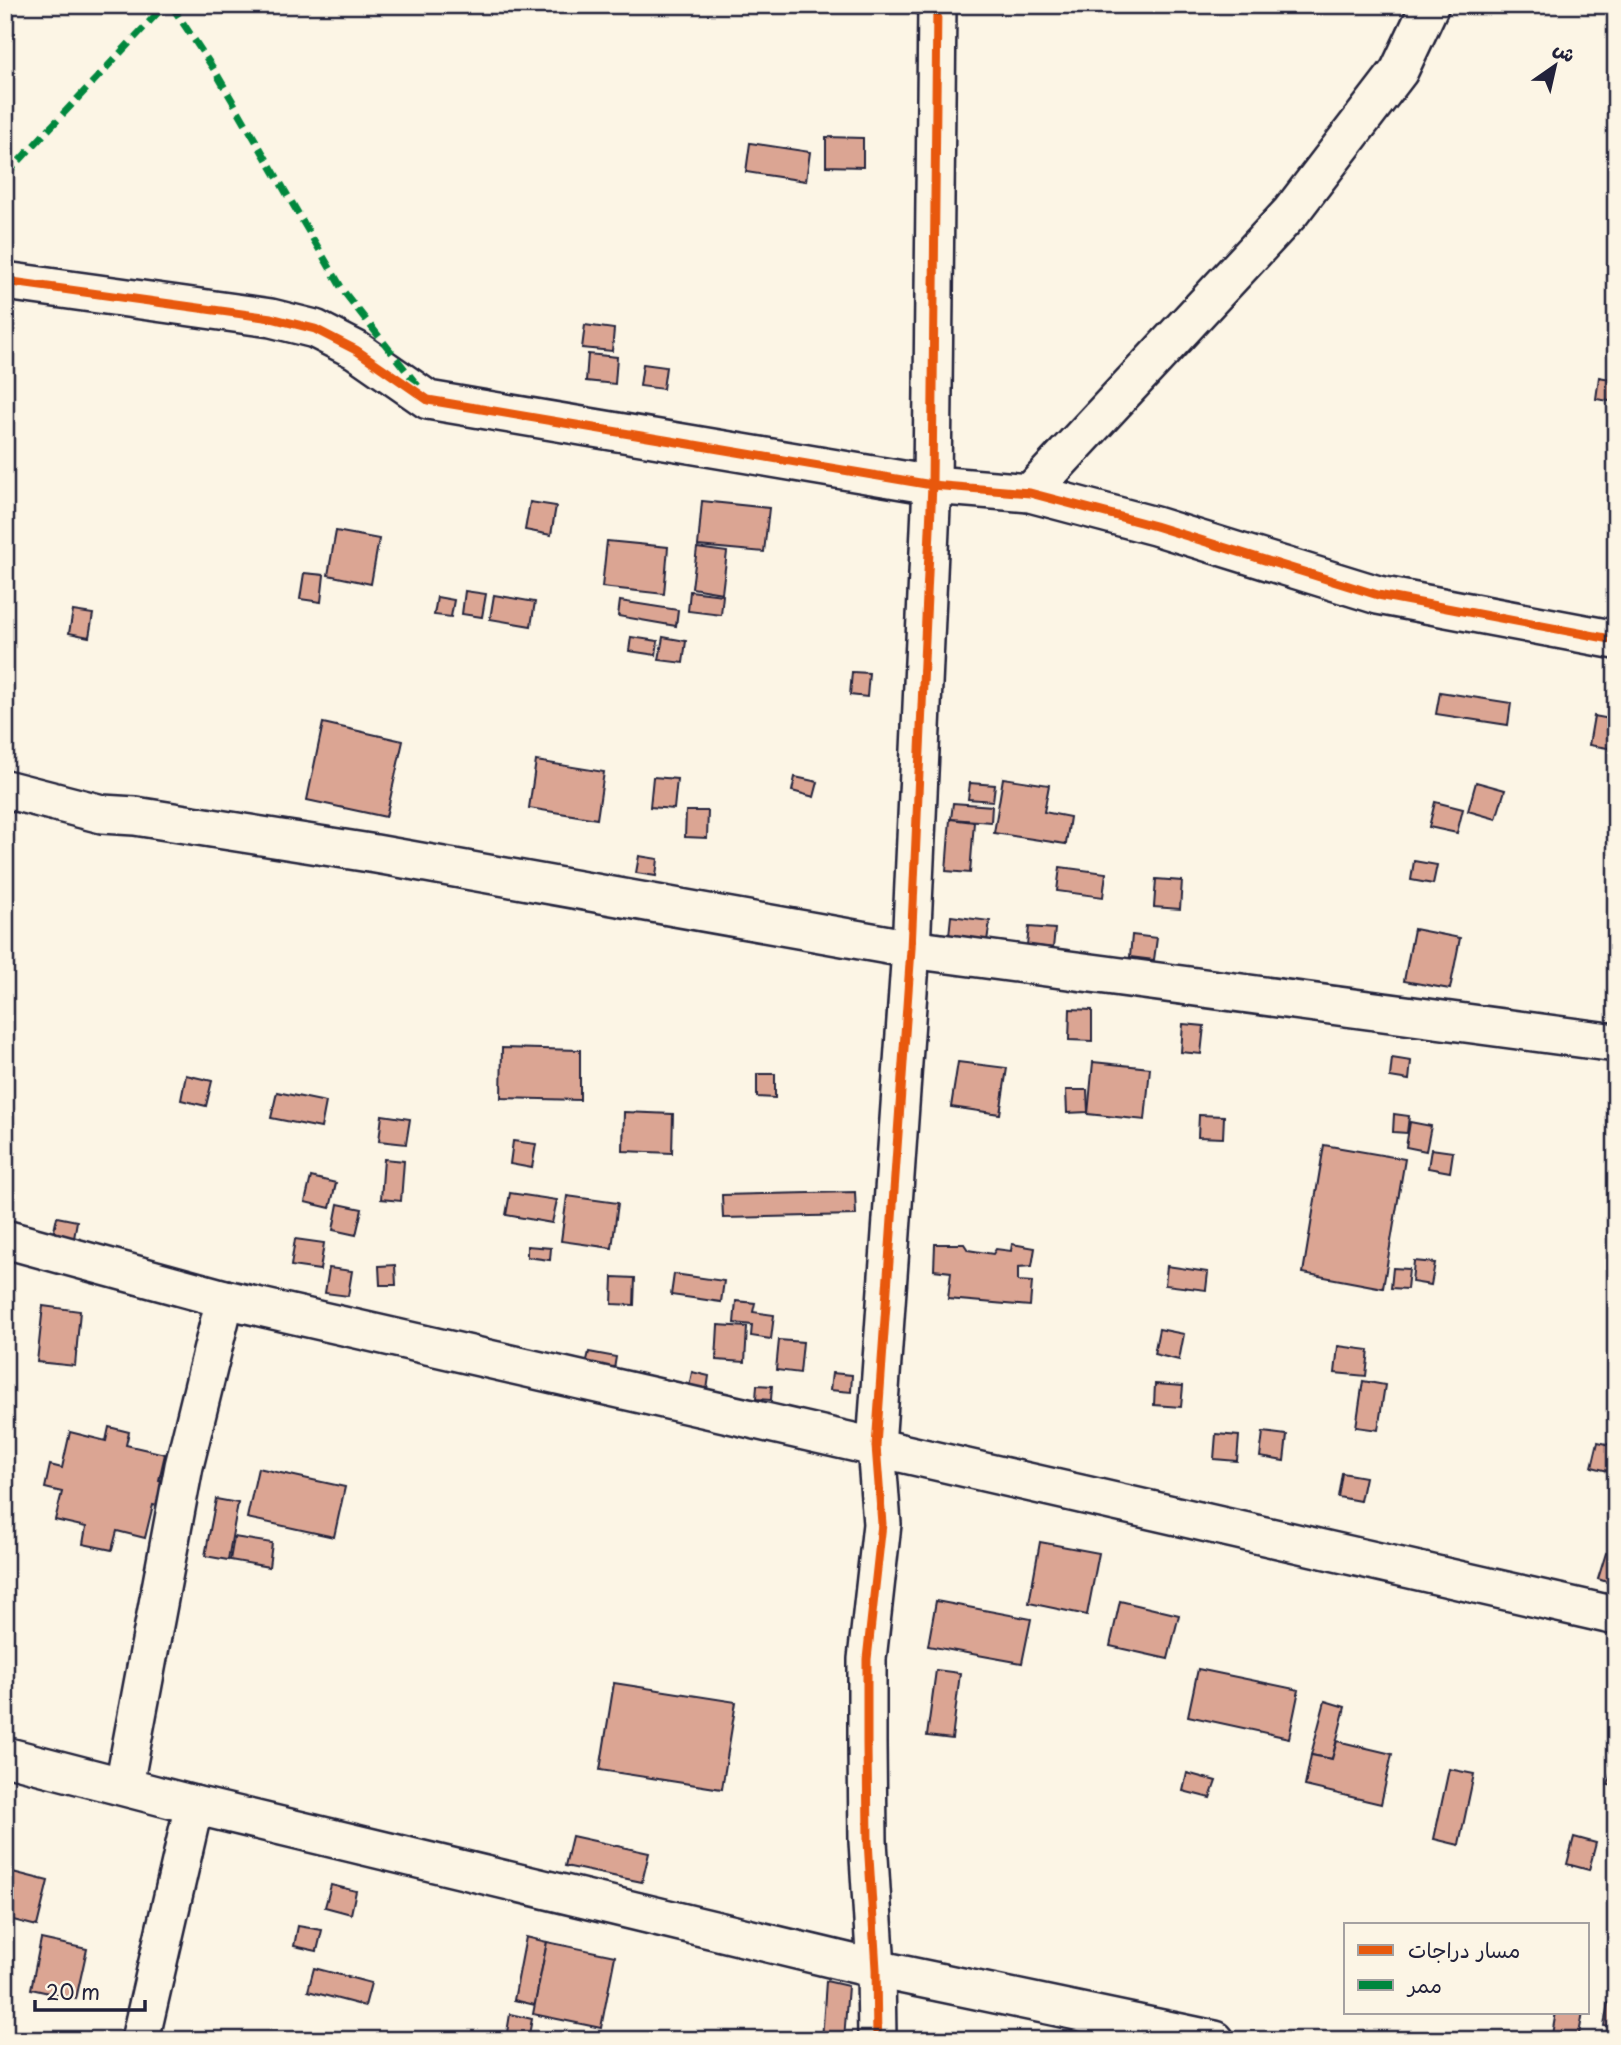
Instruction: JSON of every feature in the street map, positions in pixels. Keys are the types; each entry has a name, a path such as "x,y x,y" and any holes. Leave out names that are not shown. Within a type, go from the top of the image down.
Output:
{"street":[{"path":"877,2040 876,1969 867,1841 867,1659 881,1524 876,1446 911,949 932,485 937,5"},
{"path":"1030,493 1291,212 1399,71 1430,5"},
{"path":"5,281 271,318 316,329 356,350 428,400 932,485 1030,493 1155,526 1378,595 1616,640"},
{"path":"5,789 102,814 135,816 376,854 911,949 1616,1043"},
{"path":"5,1239 225,1298 1616,1616"},
{"path":"124,1785 184,1466 225,1298"},
{"path":"5,1756 194,1805 876,1969 1215,2040"},
{"path":"140,2040 194,1805"}],"building":[{"path":"826,137 863,138 863,167 826,166"},
{"path":"750,143 810,152 806,181 746,172"},
{"path":"585,325 614,329 612,351 582,348"},
{"path":"588,354 617,357 615,384 586,381"},
{"path":"643,364 666,367 663,389 640,386"},
{"path":"1599,377 1616,380 1616,402 1596,399"},
{"path":"702,501 769,508 764,552 698,546"},
{"path":"530,502 556,506 551,535 525,530"},
{"path":"336,531 379,539 371,584 328,575"},
{"path":"607,541 668,547 664,594 602,587"},
{"path":"697,548 727,552 722,593 692,588"},
{"path":"304,573 324,575 321,602 300,599"},
{"path":"465,591 486,594 482,617 462,614"},
{"path":"690,591 723,595 721,615 688,611"},
{"path":"494,595 535,602 531,626 490,619"},
{"path":"437,597 454,600 451,617 434,615"},
{"path":"620,601 678,610 676,626 618,616"},
{"path":"73,611 93,614 89,637 69,633"},
{"path":"631,637 658,641 656,655 629,651"},
{"path":"663,637 686,641 683,663 659,660"},
{"path":"852,672 869,673 867,697 850,695"},
{"path":"1440,692 1511,703 1508,725 1436,714"},
{"path":"1594,716 1616,720 1614,749 1589,745"},
{"path":"323,723 403,741 386,817 307,800"},
{"path":"536,761 604,772 597,819 529,808"},
{"path":"653,777 677,779 674,809 650,807"},
{"path":"795,777 818,782 814,797 792,791"},
{"path":"1003,778 1049,785 1044,812 1070,817 1066,844 994,833"},
{"path":"1476,782 1505,790 1496,819 1468,811"},
{"path":"970,783 995,785 993,801 968,799"},
{"path":"1435,802 1463,809 1457,833 1429,827"},
{"path":"953,803 992,806 991,822 951,819"},
{"path":"686,811 708,811 707,838 685,837"},
{"path":"950,819 974,822 970,873 946,871"},
{"path":"639,856 658,859 656,876 636,873"},
{"path":"1414,861 1437,865 1433,884 1411,880"},
{"path":"1060,867 1106,873 1103,897 1057,891"},
{"path":"1156,879 1182,881 1180,909 1154,907"},
{"path":"951,916 990,921 987,941 949,936"},
{"path":"1029,927 1055,929 1053,948 1027,945"},
{"path":"1414,929 1460,938 1450,989 1404,981"},
{"path":"1132,935 1157,938 1154,960 1130,957"},
{"path":"1070,1009 1092,1010 1092,1041 1069,1040"},
{"path":"1183,1024 1204,1026 1201,1054 1181,1052"},
{"path":"502,1048 580,1050 580,1100 501,1098"},
{"path":"1392,1058 1411,1061 1409,1080 1390,1077"},
{"path":"958,1062 1007,1068 1000,1114 951,1107"},
{"path":"1093,1062 1150,1068 1145,1120 1088,1114"},
{"path":"757,1074 775,1074 775,1098 757,1097"},
{"path":"186,1075 212,1081 206,1106 181,1100"},
{"path":"1066,1090 1087,1090 1088,1112 1067,1113"},
{"path":"277,1092 326,1102 321,1128 271,1118"},
{"path":"624,1112 673,1114 672,1153 623,1151"},
{"path":"1394,1114 1409,1116 1407,1133 1393,1132"},
{"path":"382,1115 410,1119 406,1144 379,1141"},
{"path":"1199,1115 1224,1116 1223,1138 1198,1137"},
{"path":"1410,1122 1431,1126 1426,1151 1406,1147"},
{"path":"513,1141 536,1144 532,1168 510,1164"},
{"path":"1324,1145 1405,1159 1383,1288 1303,1273"},
{"path":"1431,1149 1453,1152 1450,1172 1428,1168"},
{"path":"384,1159 404,1161 401,1201 381,1199"},
{"path":"311,1177 336,1183 330,1208 305,1202"},
{"path":"855,1192 856,1215 723,1218 722,1195"},
{"path":"510,1193 557,1200 552,1223 506,1215"},
{"path":"567,1196 618,1203 612,1248 561,1241"},
{"path":"338,1204 362,1209 356,1235 333,1230"},
{"path":"57,1217 77,1221 73,1244 52,1240"},
{"path":"295,1239 324,1243 320,1270 291,1266"},
{"path":"935,1244 964,1244 968,1250 993,1254 996,1249 1011,1251 1012,1244 1035,1248 1032,1266 1018,1267 1018,1281 1032,1282 1030,1306 948,1299 951,1272 934,1270"},
{"path":"527,1246 551,1248 550,1260 527,1257"},
{"path":"1414,1261 1435,1263 1431,1285 1412,1282"},
{"path":"395,1265 396,1285 380,1285 379,1266"},
{"path":"1167,1266 1208,1272 1206,1290 1165,1285"},
{"path":"329,1268 352,1271 348,1296 325,1293"},
{"path":"1393,1268 1409,1269 1407,1289 1391,1288"},
{"path":"674,1274 724,1281 721,1302 671,1295"},
{"path":"613,1277 635,1278 634,1305 612,1304"},
{"path":"736,1301 755,1303 753,1312 774,1315 771,1339 751,1336 752,1325 734,1323"},
{"path":"43,1306 80,1311 75,1366 37,1362"},
{"path":"718,1325 747,1327 745,1362 716,1360"},
{"path":"1159,1329 1184,1334 1179,1360 1154,1354"},
{"path":"779,1340 803,1342 800,1373 776,1370"},
{"path":"1338,1346 1369,1350 1366,1376 1335,1373"},
{"path":"589,1352 616,1357 614,1369 586,1364"},
{"path":"692,1372 709,1376 707,1390 689,1387"},
{"path":"832,1373 852,1375 851,1392 830,1390"},
{"path":"1363,1381 1385,1385 1378,1430 1356,1427"},
{"path":"1155,1384 1183,1386 1181,1407 1154,1405"},
{"path":"757,1385 772,1386 771,1400 756,1399"},
{"path":"109,1427 129,1432 126,1445 165,1454 159,1480 175,1484 169,1509 153,1505 145,1538 117,1531 112,1550 83,1544 86,1527 55,1520 62,1492 45,1488 50,1465 62,1468 70,1432 106,1441"},
{"path":"1263,1432 1287,1435 1284,1461 1260,1457"},
{"path":"1216,1434 1239,1436 1237,1461 1214,1459"},
{"path":"1598,1442 1616,1446 1616,1473 1592,1467"},
{"path":"258,1468 345,1487 334,1537 247,1518"},
{"path":"1342,1473 1365,1477 1360,1501 1338,1497"},
{"path":"216,1499 238,1503 228,1560 205,1556"},
{"path":"234,1537 272,1543 269,1567 230,1560"},
{"path":"1040,1542 1099,1553 1087,1615 1029,1603"},
{"path":"1606,1553 1616,1556 1616,1585 1598,1579"},
{"path":"936,1601 1031,1619 1022,1663 928,1646"},
{"path":"1120,1601 1179,1615 1168,1659 1110,1646"},
{"path":"1198,1669 1299,1690 1289,1738 1188,1716"},
{"path":"936,1670 960,1673 952,1739 927,1736"},
{"path":"614,1683 736,1702 722,1789 600,1770"},
{"path":"1325,1701 1345,1707 1332,1759 1311,1755"},
{"path":"1337,1741 1392,1754 1381,1804 1305,1786 1311,1755 1332,1759"},
{"path":"1614,1759 1616,1760 1616,1786 1608,1785"},
{"path":"1449,1769 1474,1774 1459,1845 1434,1839"},
{"path":"1187,1773 1216,1781 1210,1798 1183,1791"},
{"path":"572,1836 649,1853 642,1882 565,1866"},
{"path":"1574,1837 1596,1843 1589,1870 1567,1864"},
{"path":"5,1870 48,1881 37,1926 5,1918"},
{"path":"331,1885 356,1891 351,1914 325,1907"},
{"path":"298,1926 322,1930 317,1951 294,1946"},
{"path":"526,1937 547,1942 535,2005 514,2000"},
{"path":"41,1939 87,1949 76,1999 31,1989"},
{"path":"547,1942 615,1956 601,2028 533,2014"},
{"path":"314,1968 371,1983 365,2006 308,1991"},
{"path":"826,1981 848,1986 844,2040 822,2040"},
{"path":"1608,2002 1616,2003 1616,2028 1604,2026"},
{"path":"510,2014 532,2019 528,2040 506,2039"},
{"path":"1556,2014 1583,2014 1578,2040 1551,2040"}],"marked path":[{"path":"5,176 165,5"},
{"path":"171,5 215,71 344,292 418,386"}],"cycle path":[{"path":"877,2040 876,1969 868,1841 867,1659 882,1524 876,1446 911,949 932,485 937,5"},
{"path":"5,281 271,318 315,329 356,350 428,400 932,485 1030,493 1155,526 1378,595 1616,640"}]}
